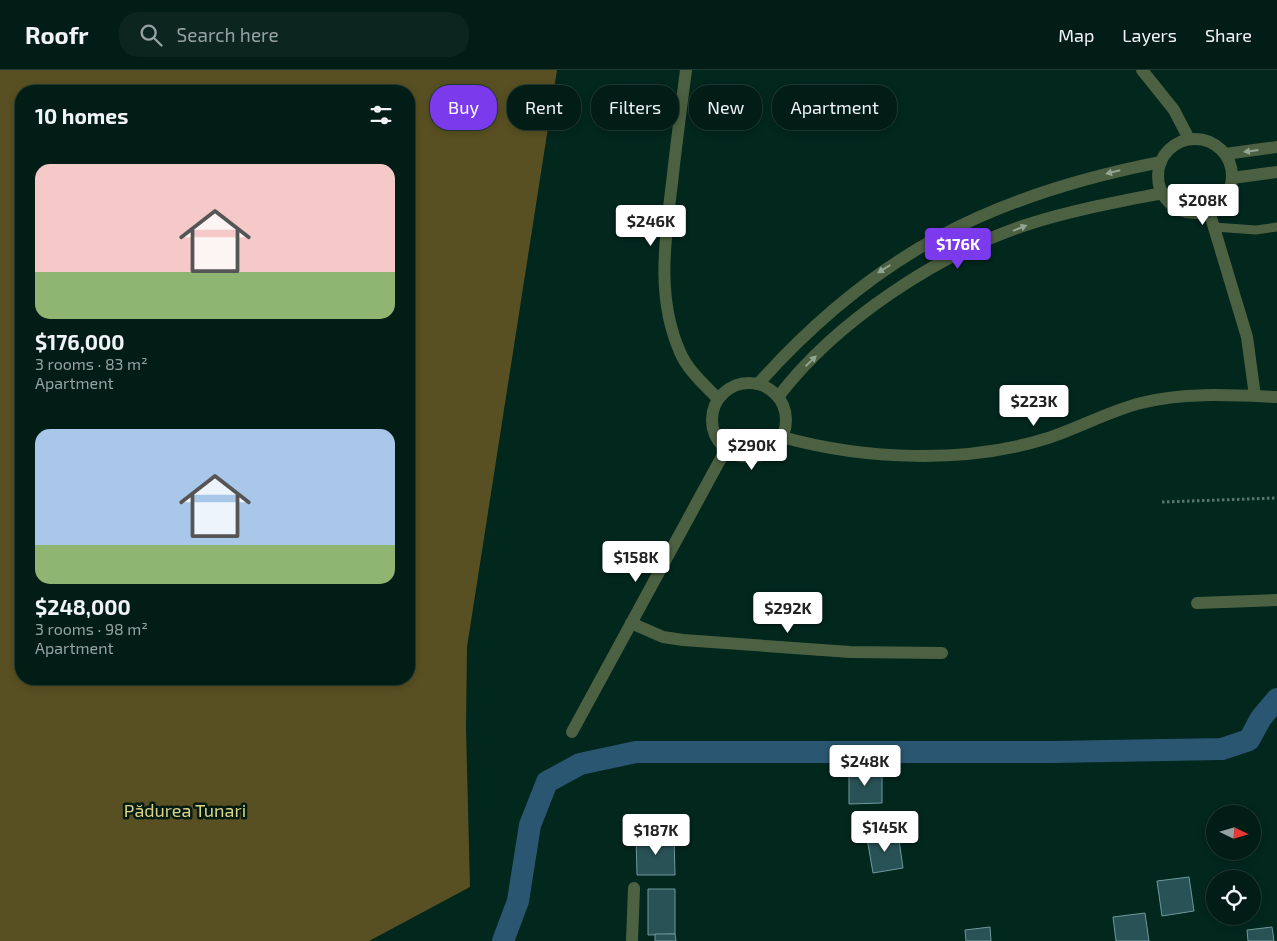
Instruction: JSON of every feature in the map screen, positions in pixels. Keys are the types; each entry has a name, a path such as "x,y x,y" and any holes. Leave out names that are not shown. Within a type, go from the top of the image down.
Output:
{"street":[{"path":"686,70 665,237 663,275 665,302 671,329 680,353 697,377 718,399"},
{"path":"1142,70 1174,110 1189,139"},
{"path":"1189,139 1202,140 1214,144 1225,154 1229,161 1232,178 1227,196 1209,211 1198,213 1186,212 1175,207 1163,193 1158,175 1161,162 1172,148 1189,139"},
{"path":"1225,154 1277,147"},
{"path":"758,384 791,348 846,298 876,274 939,236 981,216 1045,190 1119,170 1161,162"},
{"path":"1232,178 1277,172"},
{"path":"778,397 821,351 872,308 911,281 956,255 1028,224 1090,207 1163,193"},
{"path":"1209,211 1248,337 1255,396"},
{"path":"758,384 769,389 778,397 786,419 782,437 771,450 760,456 748,458 726,450 714,431 714,409 718,399 736,385 758,384"},
{"path":"782,437 826,448 883,453 930,455 983,452 1048,438 1141,403 1204,396 1277,397"},
{"path":"572,732 726,450"},
{"path":"1197,603 1277,600"},
{"path":"630,623 663,637 683,640 850,652 942,653"},
{"path":"632,941 634,888"}],"lane":[{"path":"1214,227 1256,230 1277,227"}],"path":[{"path":"1162,502 1277,498"}],"green space":[{"name":"Pădurea Tunari","path":"0,70 557,70 555,85 507,85 507,130 548,130 467,647 466,728 470,887 369,941 0,941"}],"building":[{"path":"849,770 882,770 882,803 849,804"},
{"path":"674,824 674,836 646,837 646,825"},
{"path":"898,833 903,868 873,873 867,838"},
{"path":"674,836 675,875 637,875 636,837"},
{"path":"1189,877 1194,911 1162,916 1157,881"},
{"path":"648,889 675,889 675,934 648,935"},
{"path":"1145,913 1149,941 1116,941 1113,917"},
{"path":"990,927 991,941 966,941 965,930"},
{"path":"1272,927 1274,941 1248,941 1247,930"},
{"path":"655,934 675,934 676,941 655,941"}],"waterway":[{"path":"503,941 518,901 530,825 547,782 580,764 636,752 1052,752 1222,749 1249,740 1261,718 1277,699"}]}
